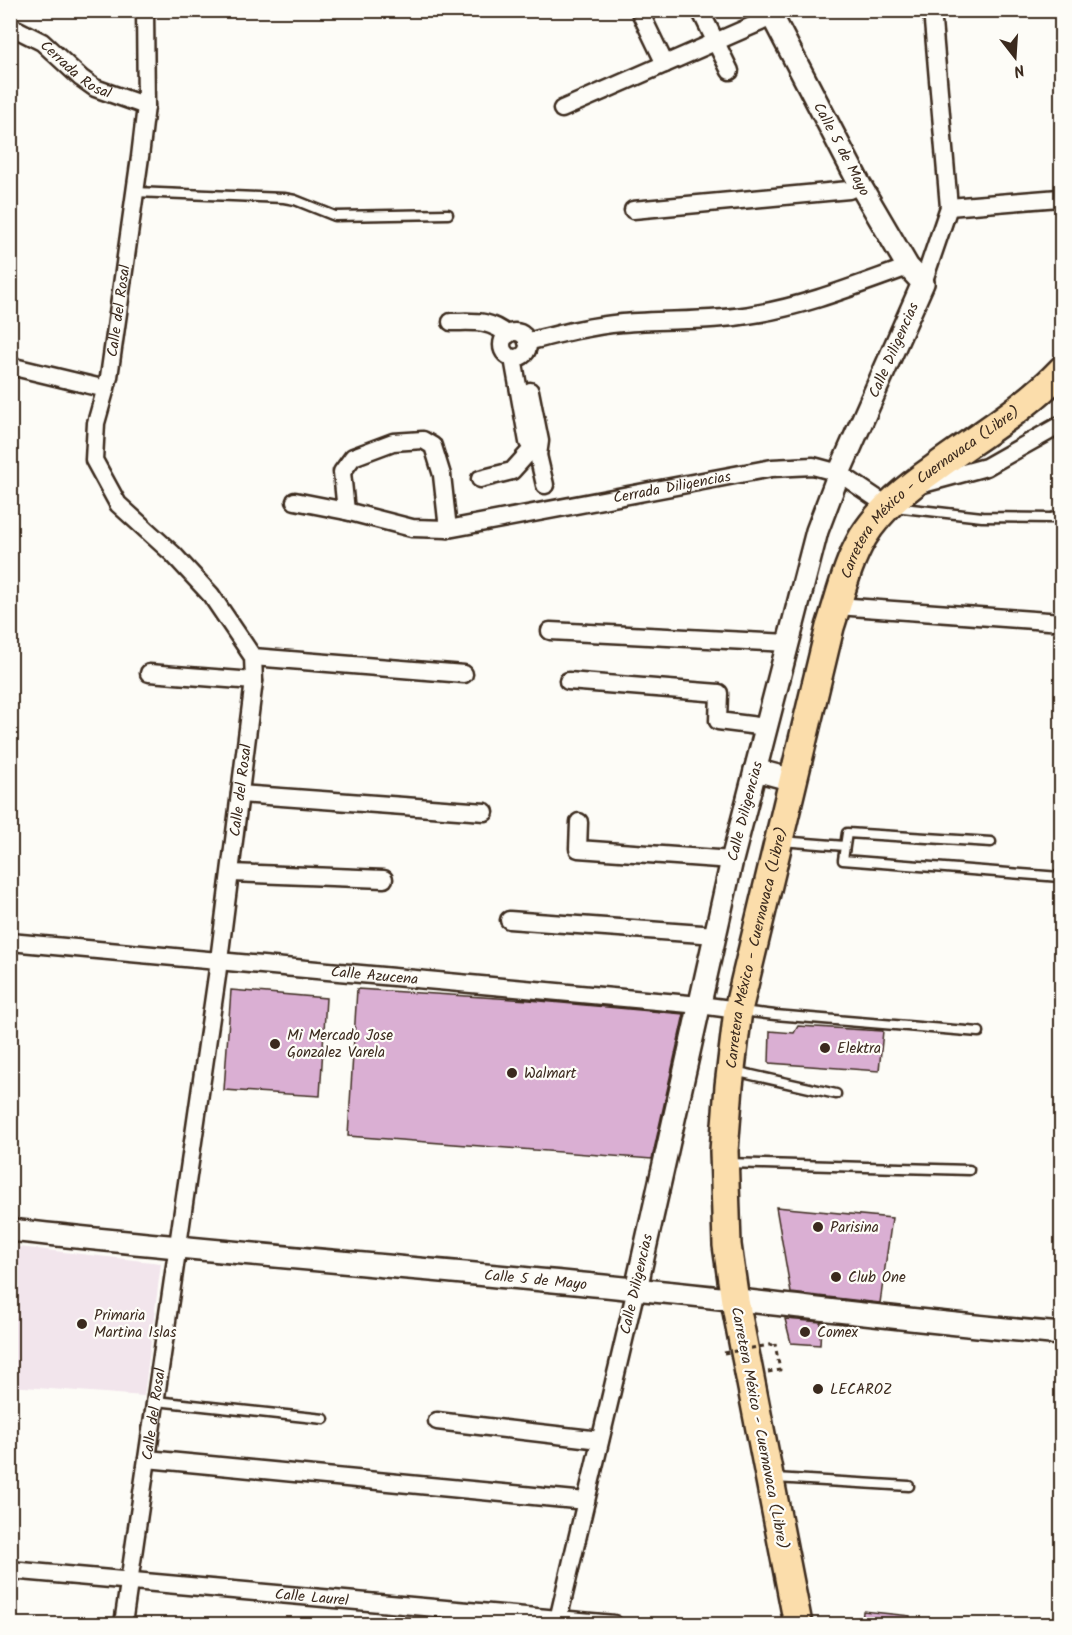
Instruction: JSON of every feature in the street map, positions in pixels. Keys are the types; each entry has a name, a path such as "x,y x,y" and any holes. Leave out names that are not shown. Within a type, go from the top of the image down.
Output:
{"main road":[{"name":"Carretera México - Cuernavaca (Libre)","path":"798,1624 735,1301 728,1245 724,1163 730,1070 738,1010 837,606 850,567 864,536 898,497 1021,407 1062,370"}],"street":[{"name":"Calle del Rosal","path":"123,1624 219,962 254,681 253,657 211,595 173,554 118,504 94,460 96,423 106,388 146,106 145,10"},
{"path":"700,10 730,71"},
{"name":"Calle Diligencias","path":"557,1622 636,1289 732,860 817,531 839,473 923,283 949,207 932,10"},
{"path":"640,12 665,64"},
{"path":"562,109 716,41 771,14"},
{"name":"Calle 5 de Mayo","path":"771,14 860,185 908,267 923,283"},
{"name":"Cerrada Rosal","path":"10,26 42,42 95,88 146,106"},
{"path":"633,210 849,190 860,185"},
{"path":"949,207 1059,198"},
{"path":"451,322 482,321 497,326 508,335 504,338 502,348 508,356 587,327 717,320 811,302 908,267"},
{"path":"521,352 545,485"},
{"path":"10,366 106,388"},
{"path":"898,497 986,467 1062,424"},
{"path":"346,511 342,472 353,457 393,442 423,440 434,446 442,475 448,529"},
{"path":"480,479 512,471 537,448"},
{"name":"Cerrada Diligencias","path":"294,501 346,511 411,528 448,529 772,468 813,466 839,473 898,497"},
{"path":"837,606 1062,622"},
{"path":"550,631 788,643"},
{"path":"253,657 464,674"},
{"path":"149,673 254,681"},
{"path":"568,681 719,693 718,721 766,727"},
{"path":"755,770 793,780"},
{"path":"240,794 485,812"},
{"path":"579,822 578,849 732,860"},
{"path":"231,873 384,879"},
{"path":"509,920 716,935"},
{"name":"Calle Azucena","path":"10,942 738,1010"},
{"name":"Calle 5 de Mayo","path":"10,1230 179,1248 636,1289 1062,1334"},
{"path":"437,1421 600,1440"},
{"path":"147,1459 586,1501"},
{"name":"Calle Laurel","path":"10,1570 557,1622 614,1624"}],"lane":[{"path":"135,192 284,198 335,216 448,214"},
{"path":"898,497 982,517 1051,518 1062,515"},
{"path":"991,842 847,833 843,860 1060,877"},
{"path":"778,840 845,846"},
{"path":"738,1010 979,1032"},
{"path":"730,1070 836,1094"},
{"path":"724,1163 969,1170"},
{"path":"156,1401 324,1419"},
{"path":"770,1478 909,1486"}],"path":[{"path":"724,1353 775,1344"}],"shaded area":[{"name":"Primaria Martina Islas","path":"10,1246 161,1263 144,1396 11,1386"}],"building":[{"name":"Walmart","path":"357,989 529,1000 684,1014 652,1159 348,1136"},
{"name":"Mi Mercado Jose Gonzalez Varela","path":"231,990 326,998 320,1096 224,1090"},
{"name":"Elektra","path":"798,1026 883,1031 879,1071 769,1063 770,1031 794,1033"},
{"name":"Club One","path":"776,1207 892,1218 880,1303 791,1293"},
{"name":"Comex","path":"785,1319 821,1322 820,1345 791,1343"},
{"path":"863,1611 910,1616 910,1624 862,1624"}],"place":[{"name":"Mi Mercado Jose Gonzalez Varela","path":"275,1044"},
{"name":"Elektra","path":"825,1048"},
{"name":"Walmart","path":"512,1073"},
{"name":"Parisina","path":"818,1227"},
{"name":"Club One","path":"836,1277"},
{"name":"Primaria Martina Islas","path":"82,1324"},
{"name":"Comex","path":"805,1332"},
{"name":"LECAROZ","path":"818,1389"}]}
